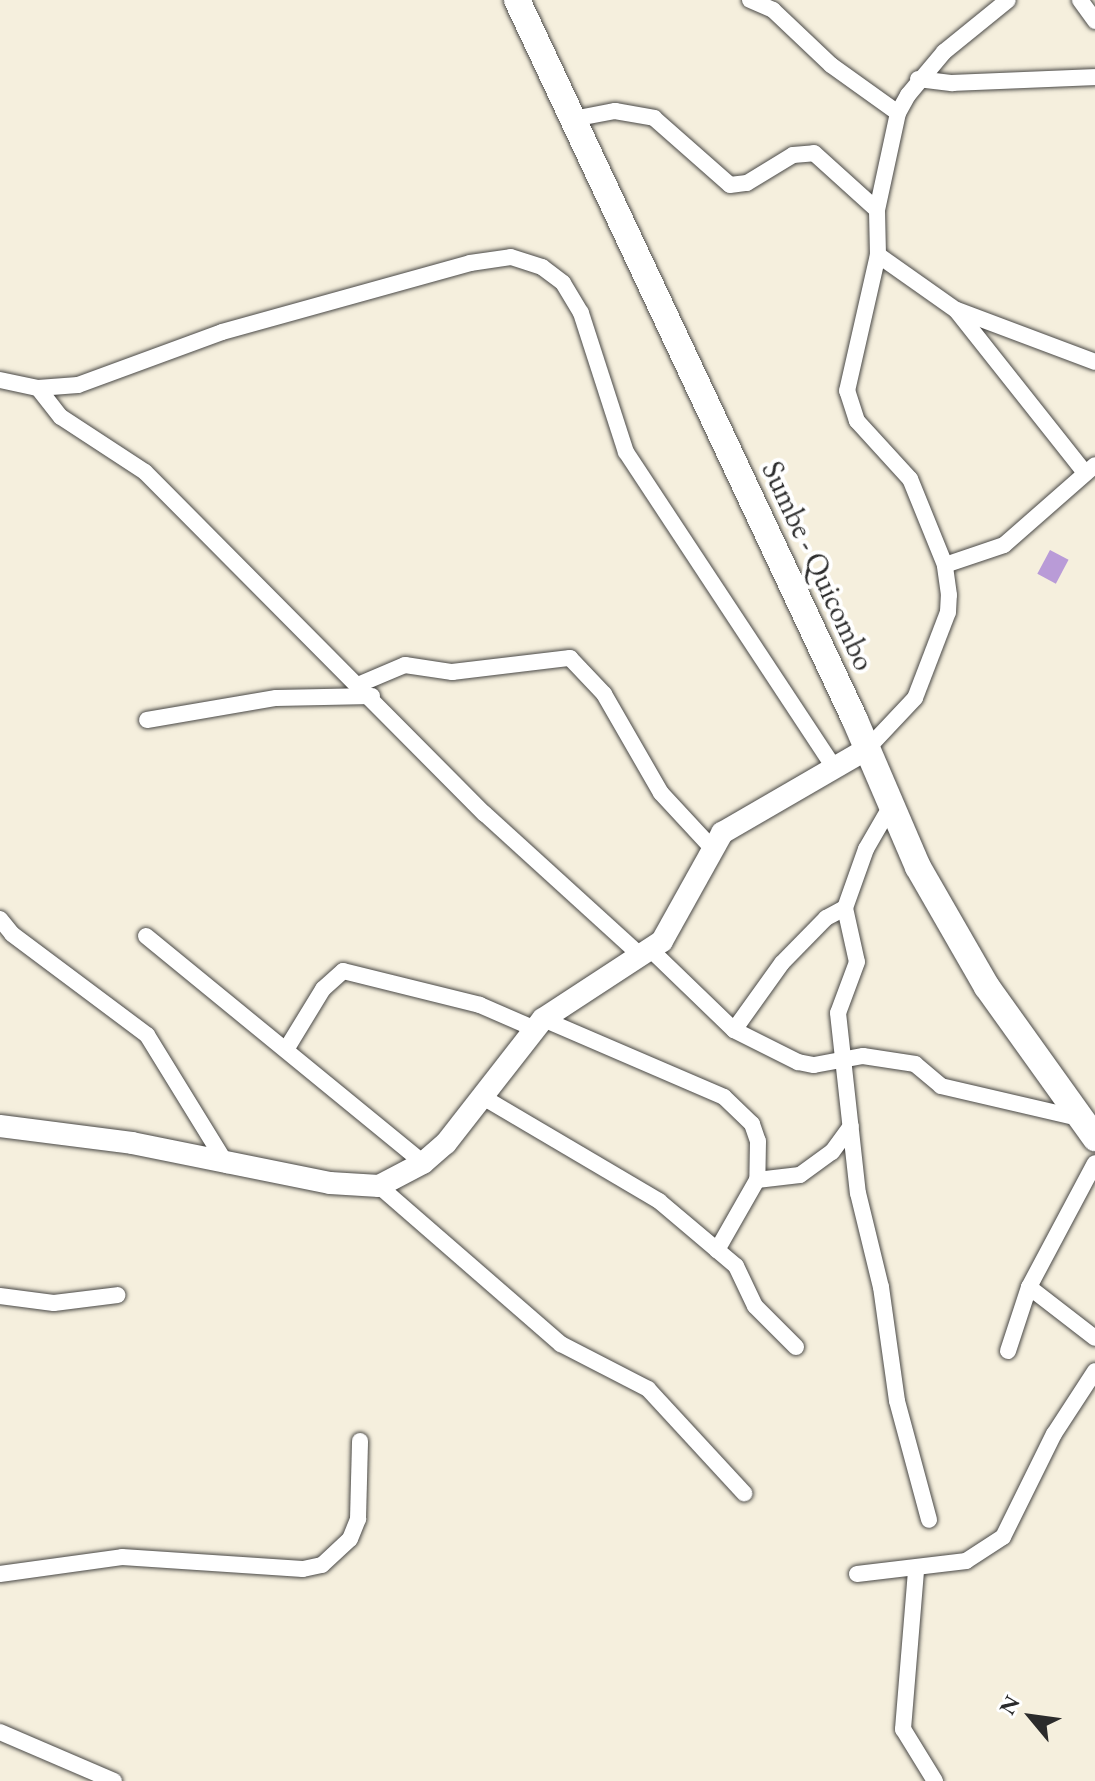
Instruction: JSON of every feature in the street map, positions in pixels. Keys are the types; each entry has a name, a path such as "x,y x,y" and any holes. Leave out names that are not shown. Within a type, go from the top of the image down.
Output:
{"main road":[{"name":"Sumbe - Quicombo","path":"517,0 954,934 1087,1128"}],"street":[{"path":"750,0 773,10 831,65 898,113"},
{"path":"379,1186 423,1163 486,1099 538,1024 645,953 675,924 711,847 736,822 867,749 915,698 948,612 945,565 902,466 857,421 847,391 878,255 877,210 898,113 918,79 1008,0"},
{"path":"1080,0 1095,21"},
{"path":"918,79 953,83 1095,77"},
{"path":"573,119 615,111 654,118 730,185 747,183 793,155 814,153 877,210"},
{"path":"878,255 956,310 1095,362"},
{"path":"0,380 38,388 107,379 222,332 470,263 511,257 542,267 563,283 581,313 626,452 834,768"},
{"path":"945,565 1004,545 1090,469 956,310"},
{"path":"38,388 61,417 145,472 366,690 485,814 734,1030 798,1062 869,1056 915,1064 941,1086 1087,1128"},
{"path":"147,720 276,698 366,690 405,665 452,672 570,658 604,694 667,800 711,847"},
{"path":"892,804 866,849 845,908 857,962 839,1004 851,1126 897,1401 929,1520"},
{"path":"734,1030 782,963 826,918 845,908"},
{"path":"0,919 12,934 147,1035 227,1165"},
{"path":"146,936 287,1048 423,1163"},
{"path":"287,1048 323,989 343,971 480,1005 538,1024 724,1097 752,1124 758,1141 757,1180 717,1250"},
{"path":"486,1099 647,1192 740,1271 755,1306 796,1347"},
{"path":"0,1126 132,1143 227,1165 379,1186 561,1344 648,1389 744,1493"},
{"path":"757,1180 800,1175 832,1152 851,1126"},
{"path":"1008,1351 1029,1287 1095,1163"},
{"path":"1029,1287 1095,1338"},
{"path":"0,1296 54,1303 118,1295"},
{"path":"857,1574 916,1571 966,1561 1003,1537 1061,1422 1095,1371"},
{"path":"0,1574 122,1557 303,1569 322,1565 350,1539 358,1519 360,1441"},
{"path":"916,1571 903,1729 935,1781"},
{"path":"0,1732 114,1781"}],"building":[{"path":"1050,550 1069,560 1056,584 1037,574"}]}
